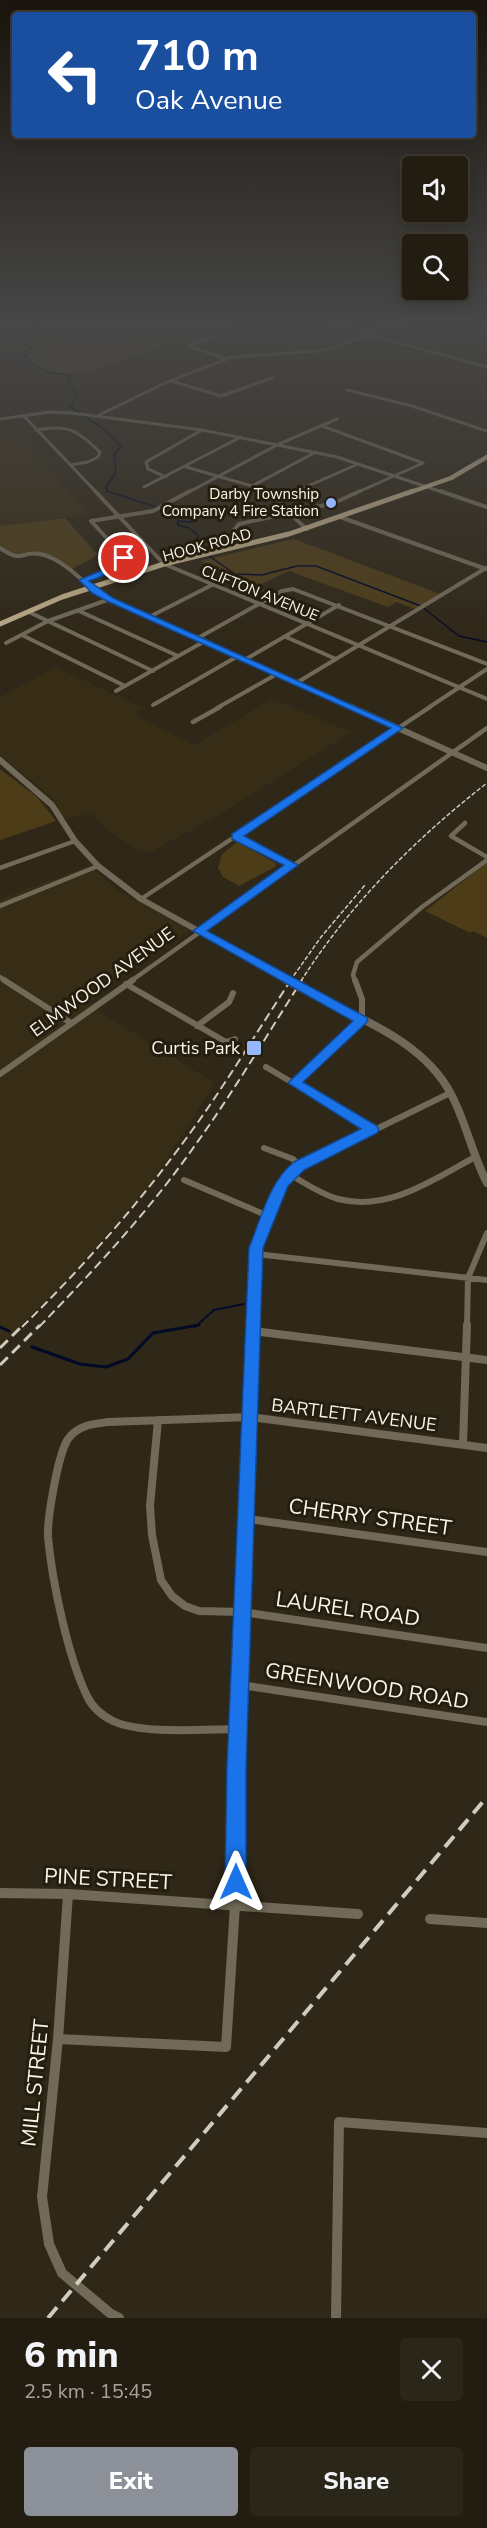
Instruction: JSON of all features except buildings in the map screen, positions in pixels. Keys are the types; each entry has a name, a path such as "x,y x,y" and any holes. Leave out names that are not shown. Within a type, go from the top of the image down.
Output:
{"main road":[{"name":"HOOK ROAD","path":"206,554 296,535 460,477 487,459"},
{"name":"HOOK ROAD","path":"0,626 93,589 166,566 343,518"},
{"name":"HOOK ROAD","path":"0,626 93,589"}],"street":[{"name":"CLIFTON AVENUE","path":"36,430 166,566 487,699"},
{"path":"70,465 92,461 98,457 100,452 76,430"},
{"path":"166,477 148,469 146,462 202,430"},
{"path":"203,430 316,452 487,507"},
{"path":"83,580 108,571 124,558 91,521 153,511 279,444 312,430"},
{"path":"243,545 233,534 236,526 333,503 396,477 423,463 333,430"},
{"path":"144,487 241,437"},
{"path":"252,486 316,452"},
{"path":"275,498 295,492 358,464"},
{"path":"186,467 252,486 275,498 288,514 307,529"},
{"path":"343,518 487,569"},
{"path":"0,548 14,557 39,554 46,556 110,599 485,767"},
{"path":"298,682 487,569"},
{"path":"149,617 212,585"},
{"path":"198,638 258,604 286,590 293,589 487,664"},
{"path":"6,643 48,621 110,599"},
{"path":"246,659 339,605"},
{"path":"79,610 178,656"},
{"path":"31,613 153,671"},
{"path":"22,635 125,686"},
{"path":"286,637 336,659"},
{"path":"116,691 204,641"},
{"path":"153,705 238,656"},
{"path":"141,899 487,669"},
{"path":"193,722 277,674"},
{"name":"ELMWOOD AVENUE","path":"0,1074 487,728"},
{"path":"0,759 52,805 75,841 98,866 141,899 362,1020 428,1060 450,1093 487,1183"},
{"path":"295,1083 362,1020 362,999 353,975 357,962 422,907 487,859 451,836 450,834 465,823"},
{"path":"236,836 292,865"},
{"path":"0,868 75,841"},
{"path":"0,906 98,866"},
{"path":"0,977 71,1023"},
{"path":"126,984 226,1042 235,1039"},
{"path":"197,1026 229,1002 233,993"},
{"path":"266,1067 372,1130"},
{"path":"58,2039 226,2047 235,1905 237,1767 248,1519 256,1254 268,1216 289,1174 299,1166 450,1093"},
{"path":"264,1148 293,1159 299,1166"},
{"path":"289,1174 327,1195 352,1202 380,1202 404,1194 475,1157"},
{"path":"184,1180 268,1216"},
{"path":"463,1444 468,1278 487,1233"},
{"path":"256,1254 487,1280"},
{"path":"253,1331 487,1360"},
{"name":"BARTLETT AVENUE","path":"240,1729 135,1728 113,1721 98,1711 88,1698 77,1669 61,1609 48,1535 58,1463 68,1439 85,1425 108,1422 250,1417 487,1448"},
{"name":"LAUREL ROAD","path":"158,1420 150,1520 161,1580 172,1596 199,1611 243,1612 487,1648"},
{"name":"CHERRY STREET","path":"248,1519 487,1552"},
{"name":"GREENWOOD ROAD","path":"241,1685 487,1722"},
{"name":"PINE STREET","path":"0,1893 68,1894 358,1914"},
{"name":"MILL STREET","path":"68,1894 58,2039 42,2197 49,2244 62,2273 111,2314 119,2318"},
{"path":"430,1919 487,1923"},
{"path":"336,2318 339,2122 487,2133"}],"shaded area":[{"path":"20,436 89,514 0,526 0,439"},
{"path":"65,518 98,555 70,570 44,554 15,556 0,546 0,526"},
{"path":"294,539 443,595 418,610 396,602 388,607 289,571 257,586 200,561"},
{"path":"56,667 143,708 134,715 194,745 272,699 352,732 214,818 149,853 133,847 107,830 92,814 63,819 54,799 0,755 0,697"},
{"path":"0,769 37,797 56,821 0,840"},
{"path":"237,842 276,863 275,867 239,886 223,877 218,868 222,854"},
{"path":"487,862 487,938 473,931 470,933 425,911"},
{"path":"90,865 117,890 190,930 86,1003 215,1083 150,1186 64,1283 0,1347 0,899"}],"waterway":[{"path":"104,430 121,446 114,455 116,473 106,487 107,491 190,518 192,522 178,521 178,525 189,528 199,536 192,544 235,574 262,575 297,566 316,566 421,606 459,636 487,642"},
{"path":"197,1325 214,1310 244,1304"},
{"path":"32,1347 80,1364 106,1367 128,1359 153,1333 197,1325"},
{"path":"0,1327 9,1331"}],"railway":[{"path":"301,981 341,925 385,874 434,827 487,783"},
{"path":"290,981 321,937 365,885"},
{"path":"22,1327 107,1237 166,1165 213,1101 291,980"},
{"path":"39,1327 81,1283 160,1192 224,1104 302,980"},
{"path":"0,1348 23,1325"},
{"path":"0,1365 40,1325"},
{"path":"48,2318 487,1797"}],"place":[{"name":"Darby Township Company 4 Fire Station","path":"331,503"},
{"name":"Curtis Park","path":"254,1048"}],"route":[{"path":"124,558 108,571 83,580 95,591 110,599 398,728 236,836 292,865 199,931 362,1020 295,1083 372,1130 299,1166 289,1174 282,1184 256,1248 248,1519 237,1767 236,1882"}]}
